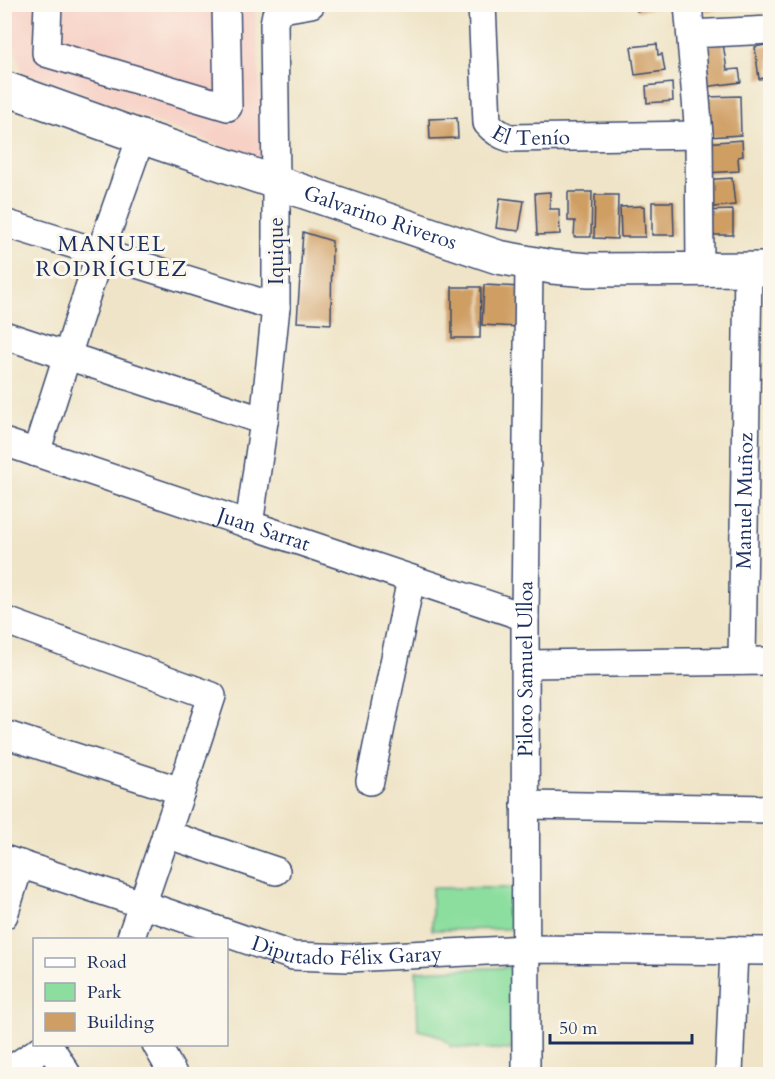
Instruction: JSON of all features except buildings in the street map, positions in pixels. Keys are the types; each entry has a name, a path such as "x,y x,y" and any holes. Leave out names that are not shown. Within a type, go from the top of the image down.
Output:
{"main road":[{"name":"Galvarino Riveros","path":"6,86 141,137 498,257 590,270 759,270"}],"street":[{"path":"48,4 46,53 228,107 226,4"},
{"name":"Iquique","path":"249,525 264,422 276,307 274,24 276,14 282,9 311,4"},
{"name":"El Tenío","path":"482,4 487,123 501,135 510,138 699,135"},
{"path":"688,4 699,135 700,269"},
{"path":"691,34 771,30"},
{"path":"36,453 100,253 141,137"},
{"path":"4,223 276,307"},
{"name":"Piloto Samuel Ulloa","path":"526,1074 525,617 530,263"},
{"name":"Manuel Muñoz","path":"742,660 758,401 759,270"},
{"path":"4,335 264,422"},
{"name":"Juan Sarrat","path":"4,442 525,617"},
{"path":"370,781 411,579"},
{"path":"4,620 212,696 130,938"},
{"path":"525,664 771,661"},
{"path":"4,734 181,791"},
{"path":"525,805 771,809"},
{"path":"166,834 276,872"},
{"path":"4,915 12,862"},
{"name":"Diputado Félix Garay","path":"12,862 293,956 360,958 526,949 771,951"},
{"path":"729,1074 734,950"},
{"path":"4,1074 47,1046"},
{"path":"50,1046 67,1074"},
{"path":"157,1046 173,1074"}],"shaded area":[{"path":"4,5 254,5 263,161 22,73"}],"green space":[{"path":"432,888 518,888 517,929 432,930"},
{"path":"514,967 511,1050 451,1047 441,1037 418,1030 416,971"}],"district":[{"name":"MANUEL RODRÍGUEZ","path":"112,256"}]}
